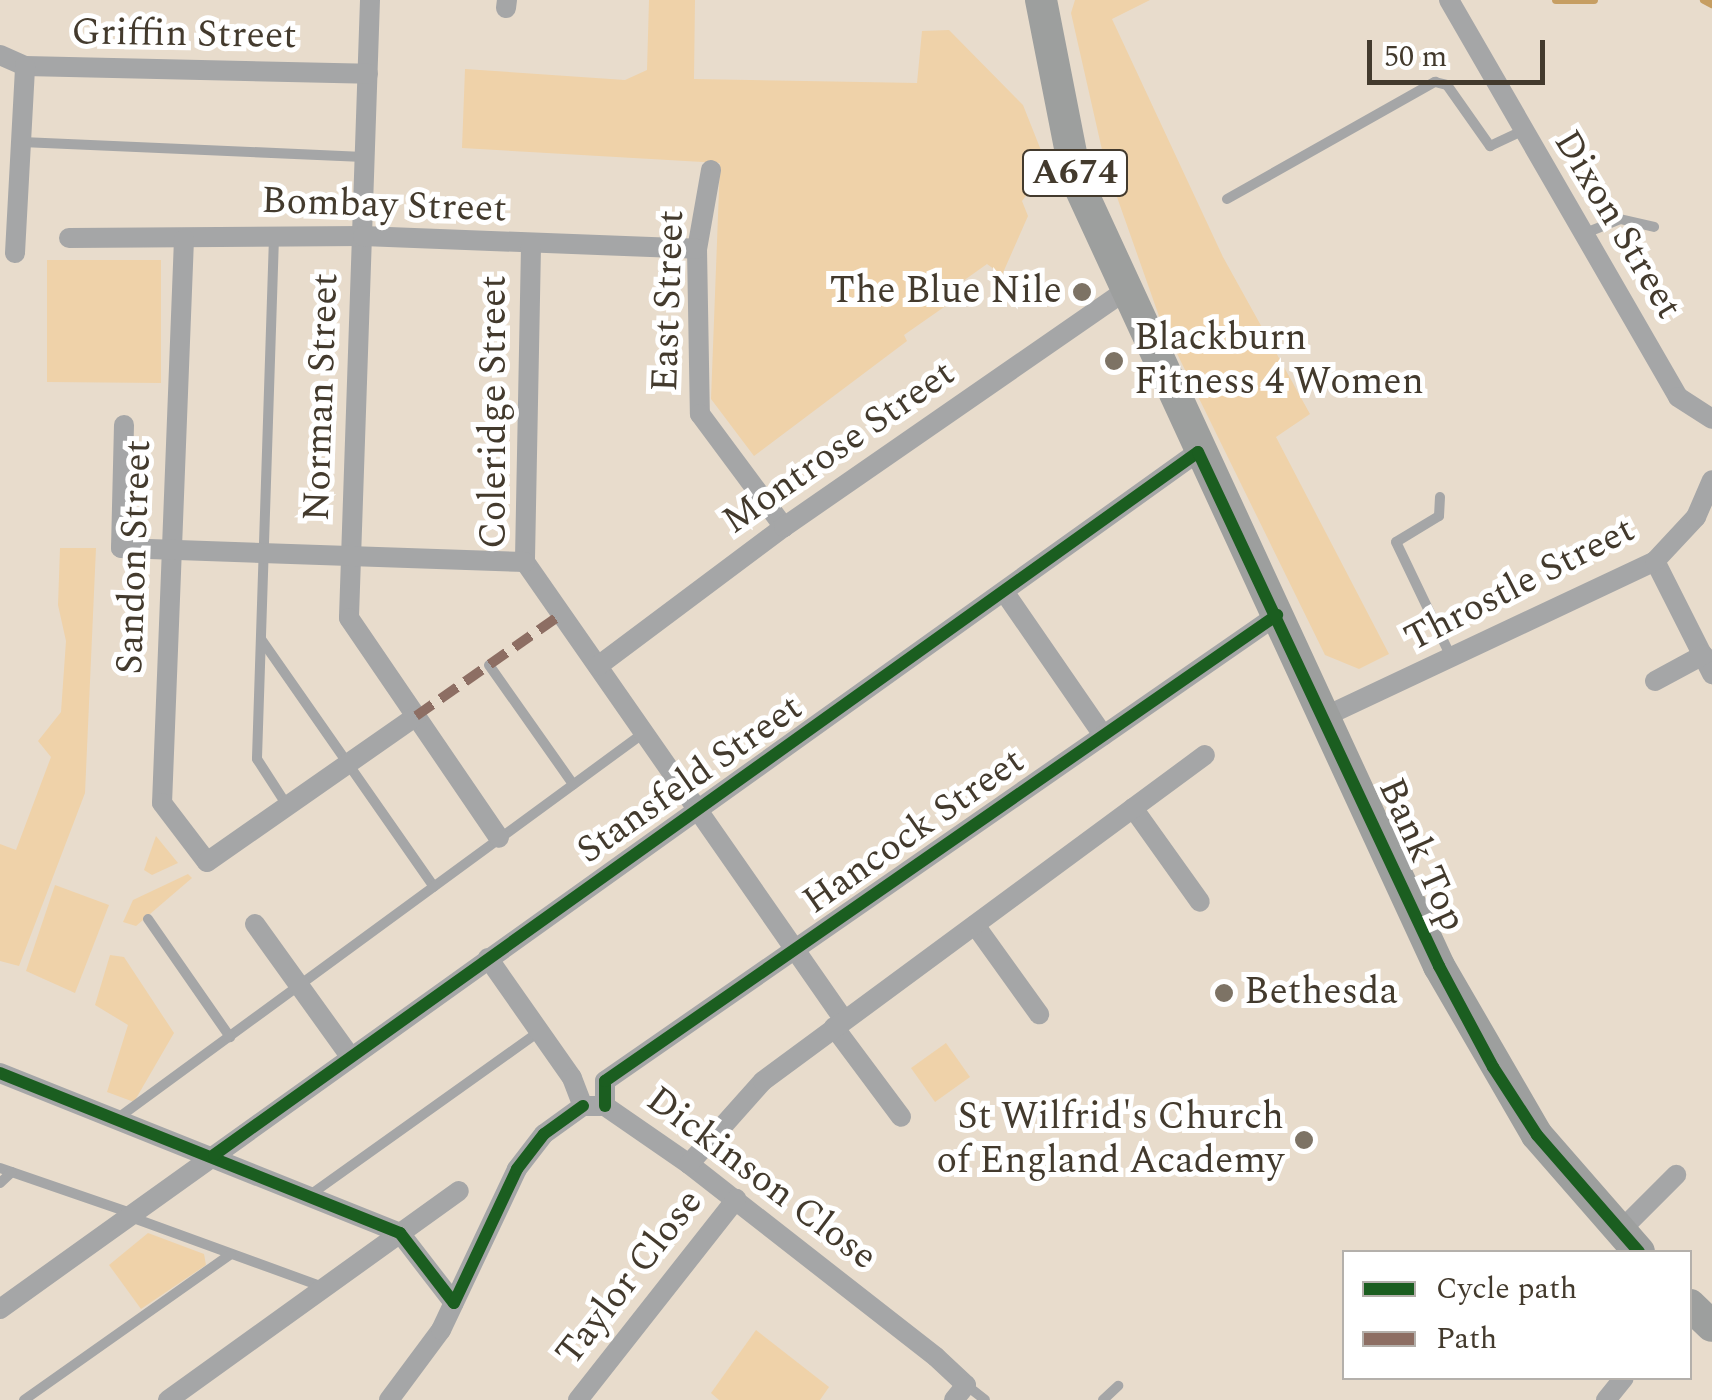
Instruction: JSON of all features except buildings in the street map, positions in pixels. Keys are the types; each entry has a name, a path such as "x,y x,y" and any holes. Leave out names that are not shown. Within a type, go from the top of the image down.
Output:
{"main road":[{"name":"A674","path":"1042,0 1076,179 1123,292"},
{"name":"Bank Top","path":"1123,292 1326,716 1439,966 1493,1067 1537,1135 1629,1242"},
{"path":"1692,1307 1712,1326"}],"street":[{"name":"Norman Street","path":"370,0 349,618 499,838"},
{"name":"Dixon Street","path":"1449,0 1520,132 1678,397 1712,419"},
{"name":"Griffin Street","path":"0,55 25,66 368,74"},
{"path":"15,253 25,66"},
{"name":"East Street","path":"712,170 697,250 700,414 784,527"},
{"name":"Bombay Street","path":"69,238 363,236 697,250"},
{"name":"Sandon Street","path":"184,238 162,803 207,862 288,807"},
{"name":"Coleridge Street","path":"531,246 525,562 702,810 901,1118"},
{"name":"Montrose Street","path":"598,666 784,527 1123,292"},
{"path":"124,425 121,548 525,562"},
{"name":"Stansfeld Street","path":"0,1309 1198,452"},
{"name":"Throstle Street","path":"1326,716 1452,660 1655,561 1696,517 1712,480"},
{"path":"1655,561 1707,664 1655,680"},
{"path":"1005,593 1102,735"},
{"name":"Hancock Street","path":"606,1106 605,1081 797,952 1277,615"},
{"path":"288,807 416,716"},
{"path":"689,1164 762,1081 1205,754"},
{"path":"1132,808 1200,902"},
{"path":"255,924 350,1056"},
{"path":"975,925 1039,1014"},
{"name":"Dickinson Close","path":"488,958 572,1078 582,1106 606,1106 736,1199 960,1392"},
{"path":"0,1073 214,1155 400,1233 454,1303"},
{"path":"390,1400 454,1303 517,1169 544,1134 582,1106"},
{"path":"1629,1242 1676,1175"},
{"path":"168,1400 460,1192"},
{"name":"Taylor Close","path":"578,1400 736,1199"},
{"path":"1606,1400 1622,1380"}],"lane":[{"path":"1228,198 1435,82 1447,85 1490,146 1520,132"},
{"path":"20,142 365,156"},
{"path":"1582,235 1620,219 1654,227"},
{"path":"274,237 257,759 288,807"},
{"path":"1440,497 1439,516 1396,542 1452,660"},
{"path":"261,639 434,887"},
{"path":"489,664 574,784"},
{"path":"117,1119 644,732"},
{"path":"148,920 230,1037"},
{"path":"309,1196 537,1032"},
{"path":"0,1183 6,1170 325,1288"},
{"path":"24,1400 232,1254"},
{"path":"1103,1400 1118,1386"},
{"path":"960,1392 985,1400"}],"shaded area":[{"path":"649,0 695,0 694,79 917,83 922,31 949,30 1023,105 1048,168 1022,201 1028,216 1002,275 987,264 949,291 947,305 904,335 907,341 754,456 711,399 720,163 462,148 465,69 625,80 647,70"},
{"path":"1075,0 1150,0 1112,19 1223,257 1310,414 1276,437 1389,654 1359,669 1325,655 1160,319 1105,163 1071,13"},
{"path":"47,260 161,260 161,383 47,382"},
{"path":"60,548 96,548 85,793 19,966 0,961 0,844 16,850 51,757 38,741 61,712 66,641 58,605"},
{"path":"156,836 178,863 152,875 144,870"},
{"path":"188,874 192,878 136,926 123,922 133,900"},
{"path":"55,885 109,905 75,993 26,971"},
{"path":"110,955 124,957 174,1033 134,1102 107,1092 128,1025 95,1005"},
{"path":"946,1043 970,1077 935,1102 911,1068"},
{"path":"148,1233 204,1254 206,1265 141,1309 109,1265"},
{"path":"756,1330 829,1387 820,1400 719,1400 711,1393"}],"waterway":[{"path":"1556,0 1594,0"},
{"path":"1704,0 1712,4"}],"marked path":[{"path":"416,716 560,615"}],"cycle path":[{"path":"214,1155 1198,452 1439,966 1493,1067 1537,1135 1637,1250"},
{"path":"605,1106 605,1081 1277,615"},
{"path":"0,1073 400,1233 454,1303 517,1169 544,1134 583,1106"}],"place":[{"name":"The Blue Nile","path":"1082,292"},
{"name":"Blackburn Fitness 4 Women","path":"1114,361"},
{"name":"Bethesda","path":"1224,993"},
{"name":"St Wilfrid's Church of England Academy","path":"1304,1140"}]}
